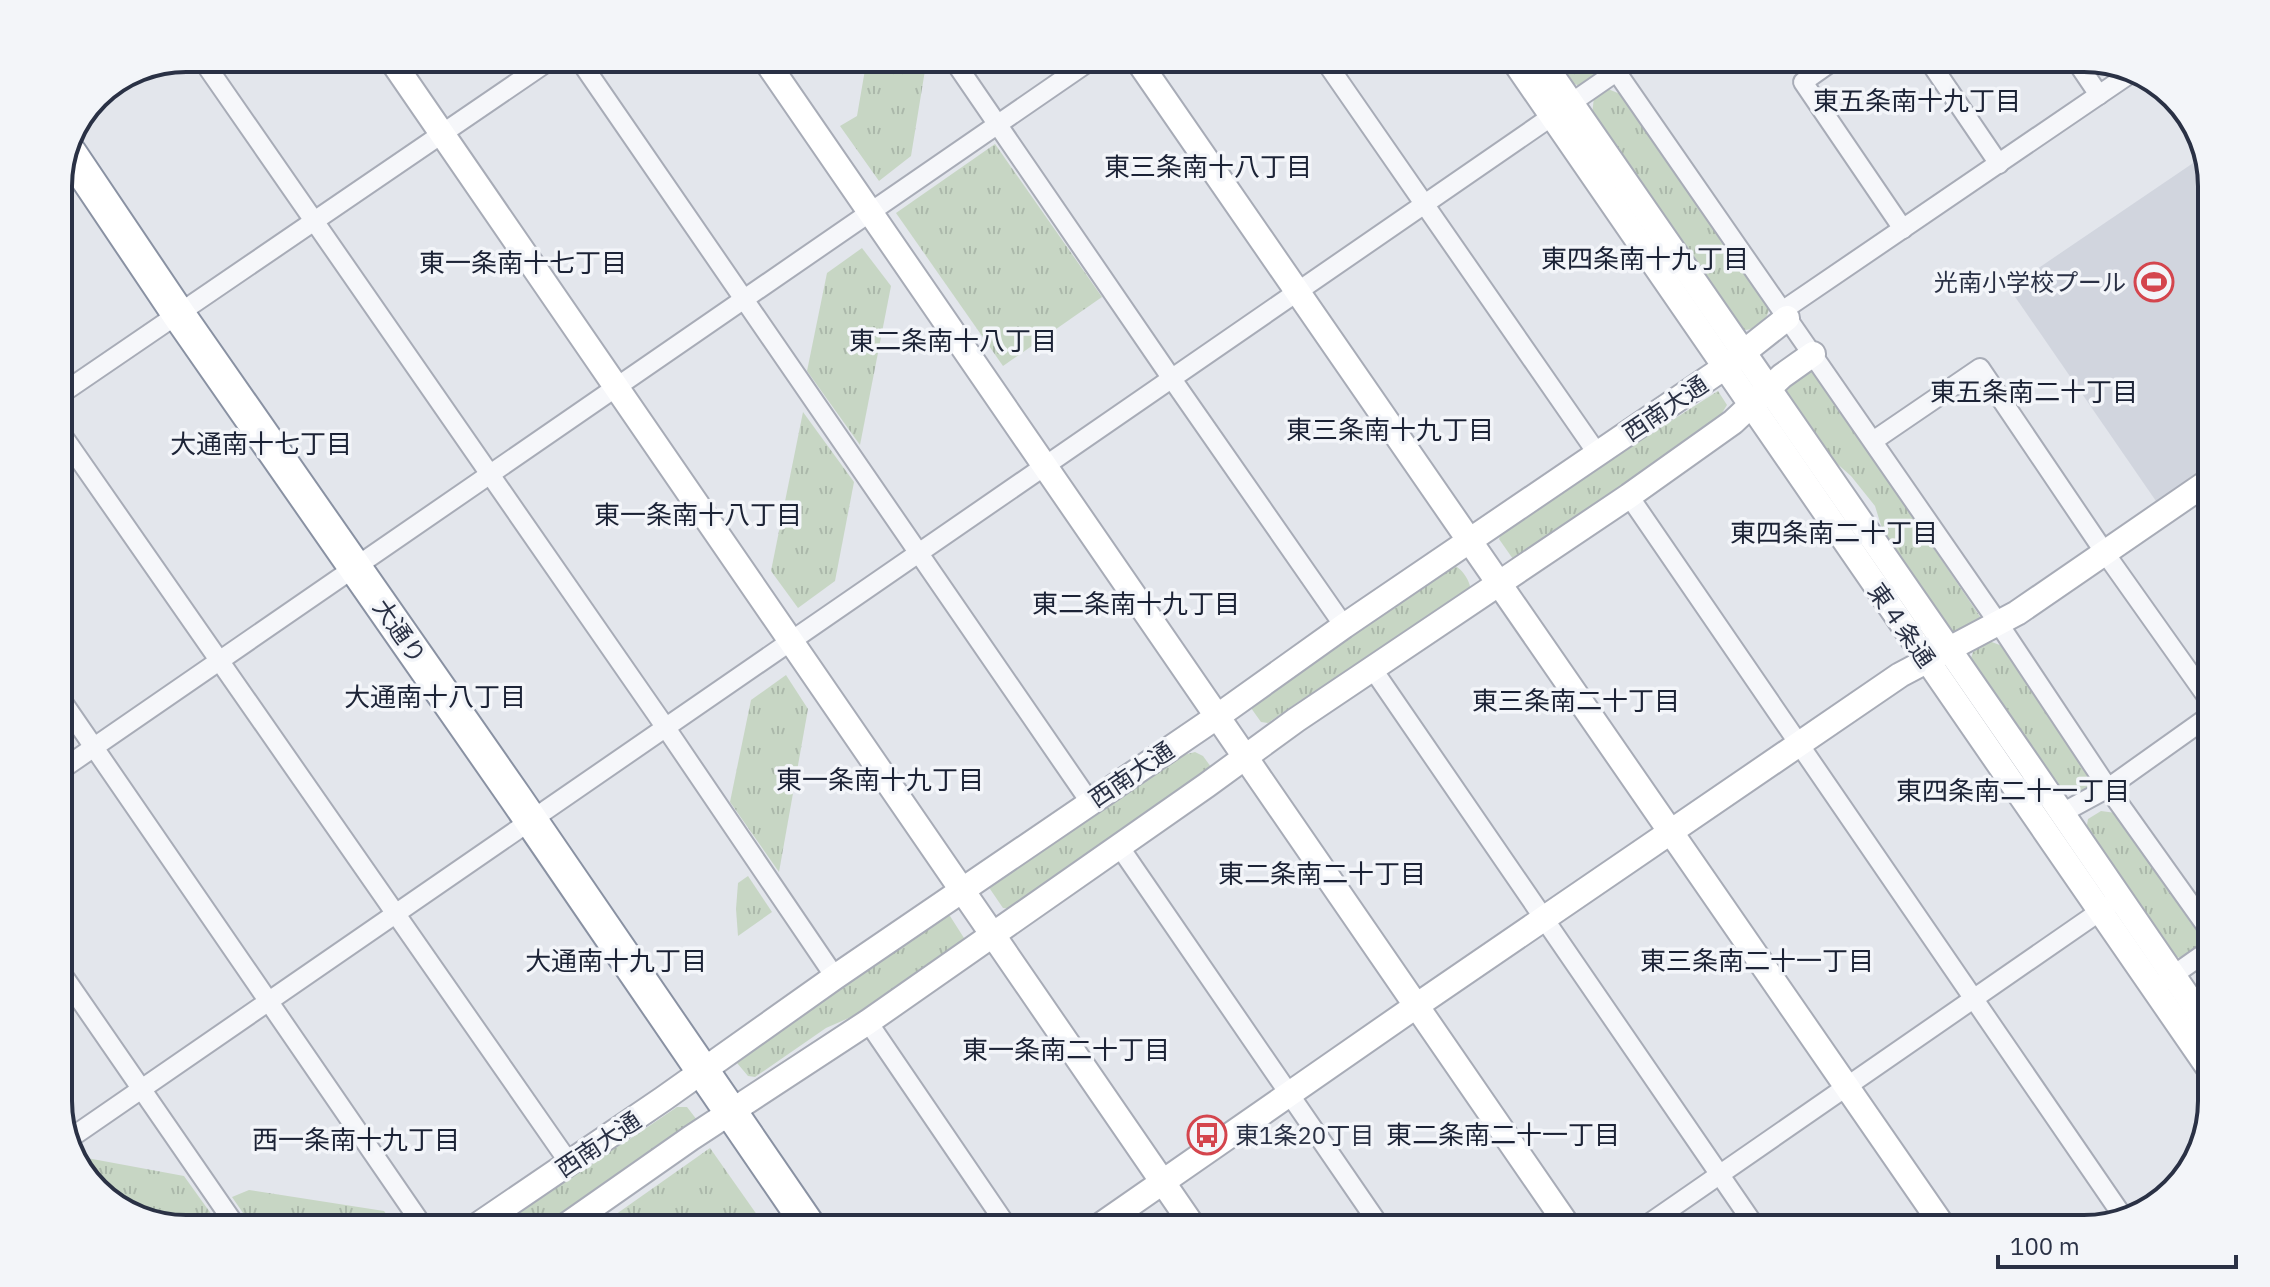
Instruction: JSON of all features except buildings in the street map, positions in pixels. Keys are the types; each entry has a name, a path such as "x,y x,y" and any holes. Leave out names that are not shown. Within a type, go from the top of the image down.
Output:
{"highway":[{"name":"大通り","path":"75,161 802,1215"}],"street":[{"path":"211,72 835,977"},
{"path":"400,72 1185,1215"},
{"path":"72,387 533,72"},
{"path":"588,72 1090,802"},
{"path":"774,72 1560,1215"},
{"path":"961,72 1344,626"},
{"path":"72,762 1074,72"},
{"path":"1146,72 1935,1215"},
{"path":"1333,72 1597,453"},
{"name":"東４条通","path":"1526,72 1562,109 1760,397 1950,649 2062,813 2110,904"},
{"name":"東４条通","path":"1546,72 1562,109"},
{"path":"77,1134 1299,292 1562,109 1604,72"},
{"path":"1617,72 2198,914"},
{"path":"1817,72 1803,82 1903,229"},
{"path":"1937,72 1999,164"},
{"path":"2083,72 2099,95"},
{"path":"1785,315 1903,229 2122,79"},
{"name":"西南大通","path":"493,1215 1734,360 1785,315"},
{"name":"西南大通","path":"581,1215 731,1111 868,1022 1372,668 1629,496 1733,422 1813,354"},
{"path":"1873,441 1980,368 2198,684"},
{"name":"東４条通","path":"1760,397 1927,661 2043,825 2110,904 2164,982 2198,1046"},
{"path":"72,449 570,1164"},
{"path":"1116,1215 1900,675 1999,624 2198,489"},
{"path":"1629,496 2118,1209"},
{"path":"1372,668 1747,1215"},
{"path":"72,715 415,1215"},
{"path":"2062,813 2108,788 2198,724"},
{"path":"1119,846 1372,1215"},
{"path":"1661,1215 2110,904"},
{"path":"2164,982 2198,958"},
{"name":"東４条通","path":"2164,982 2198,1017"},
{"path":"72,988 228,1215"},
{"path":"868,1022 999,1215"}],"shaded area":[{"path":"2195,162 2198,179 2198,476 2158,504 2009,288"}],"green space":[{"path":"865,72 925,72 911,156 879,181 840,126 857,116"},
{"path":"1562,72 1598,72 1580,86 1569,82"},
{"path":"1608,89 1625,96 1770,306 1767,316 1758,326 1743,330 1592,115 1594,97"},
{"path":"995,144 1102,297 1003,366 896,213"},
{"path":"862,248 891,286 860,445 807,371 827,273"},
{"path":"1804,368 1814,372 1983,621 1957,636 1948,630 1884,535 1875,506 1851,476 1825,453 1783,394 1782,385"},
{"path":"1718,391 1727,405 1714,426 1520,559 1513,559 1499,539 1502,531"},
{"path":"803,412 854,482 835,581 798,608 771,571"},
{"path":"1451,564 1466,576 1471,595 1349,678 1301,700 1268,723 1261,722 1251,708 1253,699"},
{"path":"1989,641 2008,648 2091,776 2087,789 2075,796 2055,785 1970,661 1973,652"},
{"path":"786,675 808,709 779,872 730,802 751,700"},
{"path":"1195,752 1203,756 1211,767 1208,776 1012,909 1003,908 990,889 991,881 1180,756"},
{"path":"2101,811 2116,813 2198,933 2197,949 2185,959 2169,955 2086,831 2088,819"},
{"path":"748,876 772,912 738,936 738,883"},
{"path":"944,915 950,916 964,938 963,943 867,1010 826,1028 755,1077 748,1076 737,1063 738,1055"},
{"path":"677,1107 687,1107 697,1120 694,1127 566,1215 506,1215 606,1149 624,1143"},
{"path":"710,1148 757,1215 615,1215"},
{"path":"87,1158 184,1176 212,1215 171,1214 129,1200 105,1182"},
{"path":"249,1190 384,1211 387,1215 244,1215 232,1197"}],"place":[{"name":"光南小学校プール","path":"2154,282"},
{"name":"東1条20丁目","path":"1207,1135"}],"district":[{"name":"東五条南十九丁目","path":"1917,100"},
{"name":"東三条南十八丁目","path":"1208,166"},
{"name":"東四条南十九丁目","path":"1645,258"},
{"name":"東一条南十七丁目","path":"523,262"},
{"name":"東二条南十八丁目","path":"953,340"},
{"name":"東五条南二十丁目","path":"2034,391"},
{"name":"東三条南十九丁目","path":"1390,429"},
{"name":"大通南十七丁目","path":"261,443"},
{"name":"東一条南十八丁目","path":"698,514"},
{"name":"東四条南二十丁目","path":"1834,532"},
{"name":"東二条南十九丁目","path":"1136,603"},
{"name":"大通南十八丁目","path":"435,696"},
{"name":"東三条南二十丁目","path":"1576,700"},
{"name":"東一条南十九丁目","path":"880,779"},
{"name":"東四条南二十一丁目","path":"2013,790"},
{"name":"東二条南二十丁目","path":"1322,873"},
{"name":"大通南十九丁目","path":"616,960"},
{"name":"東三条南二十一丁目","path":"1757,960"},
{"name":"東一条南二十丁目","path":"1066,1049"},
{"name":"東二条南二十一丁目","path":"1503,1134"},
{"name":"西一条南十九丁目","path":"356,1139"}]}
